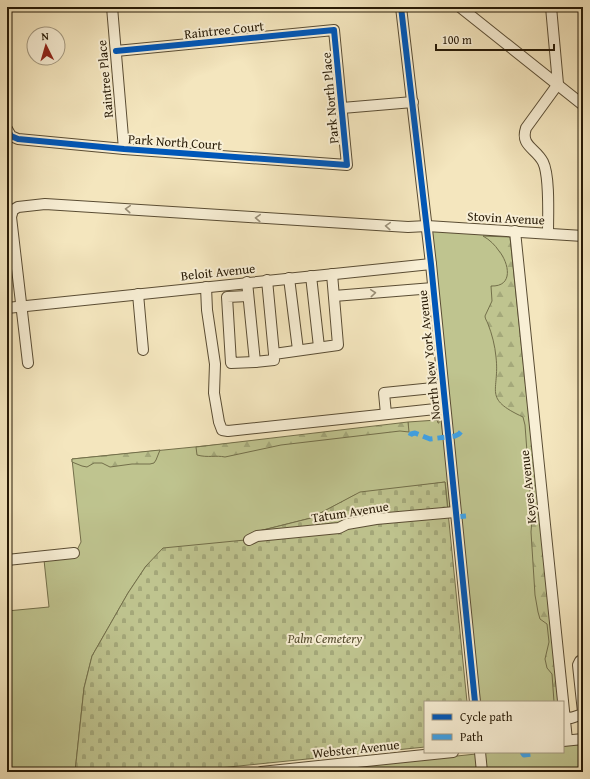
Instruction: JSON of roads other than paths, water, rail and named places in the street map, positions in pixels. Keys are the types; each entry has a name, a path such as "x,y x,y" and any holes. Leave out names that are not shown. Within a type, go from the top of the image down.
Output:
{"street":[{"name":"Raintree Place","path":"112,7 124,149"},
{"name":"North New York Avenue","path":"401,7 427,226 475,701"},
{"path":"460,7 583,105"},
{"path":"548,233 547,173 543,162 536,152 526,143 524,135 526,128 558,84 551,7"},
{"name":"Raintree Court","path":"116,51 334,30"},
{"name":"Park North Place","path":"334,30 347,165"},
{"name":"Park North Place","path":"342,108 412,102"},
{"name":"Park North Court","path":"7,129 11,136 18,139 124,149 347,165"},
{"name":"Stovin Avenue","path":"28,362 11,216 14,210 18,207 44,204 408,227 427,226 583,236"},
{"name":"Keyes Avenue","path":"515,231 563,701"},
{"name":"Beloit Avenue","path":"7,308 431,264"},
{"path":"274,354 338,345 332,274"},
{"path":"311,276 319,347"},
{"path":"289,278 298,350"},
{"path":"215,364 274,360 267,280"},
{"path":"246,282 255,362"},
{"path":"206,287 207,310 215,364 214,393 219,422 222,430 228,431 445,408"},
{"path":"334,296 433,288"},
{"path":"138,294 143,350"},
{"path":"231,363 227,298 248,296"},
{"path":"386,414 384,393 443,387"},
{"name":"Tatum Avenue","path":"249,540 257,536 339,528 347,524 376,519 455,512"},
{"path":"7,560 74,553"},
{"path":"565,717 572,718 583,713 581,681 578,665 583,661"},
{"name":"Keyes Avenue","path":"564,707 565,740"},
{"path":"565,740 583,739"},
{"name":"Webster Avenue","path":"261,772 443,753"},
{"path":"480,753 482,772"}],"park label":[{"name":"Palm Cemetery","path":"325,638"}]}
